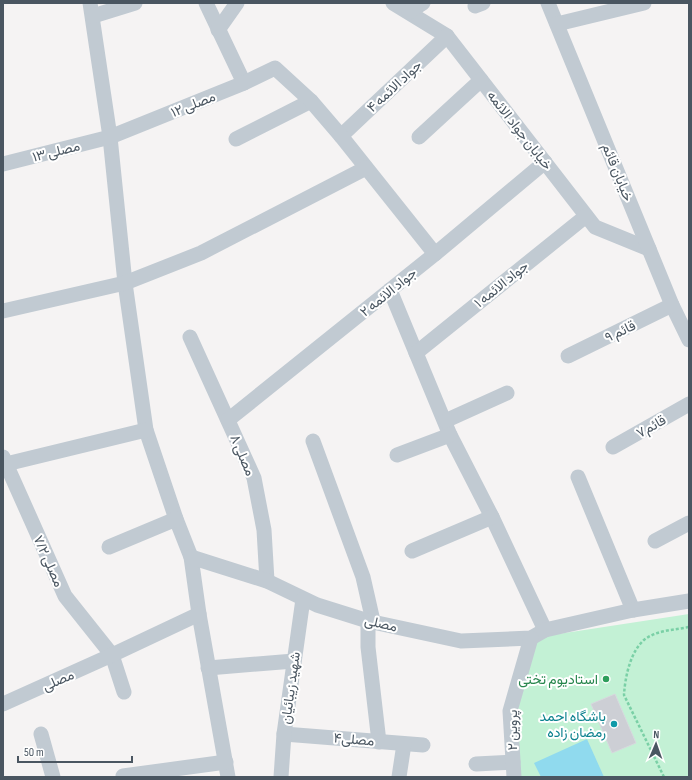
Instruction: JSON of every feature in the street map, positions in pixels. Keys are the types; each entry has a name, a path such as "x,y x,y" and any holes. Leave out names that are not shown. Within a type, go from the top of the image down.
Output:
{"street":[{"path":"135,3 91,10 110,137 125,283 146,430 176,519 191,557 208,668 228,777"},
{"path":"206,3 244,83"},
{"path":"218,30 237,3"},
{"name":"خیابان جواد الائمه","path":"393,3 447,36 595,228 649,249"},
{"path":"409,12 423,3"},
{"name":"خیابان قائم","path":"548,3 672,305 689,340"},
{"path":"557,24 644,3"},
{"name":"جواد الائمه ۴","path":"341,136 447,36"},
{"name":"مصلی ۱۲","path":"110,137 244,83 275,68 311,101"},
{"path":"419,137 481,80"},
{"path":"236,139 311,101 341,136 435,254"},
{"name":"مصلی ۱۳","path":"3,164 110,137"},
{"name":"جواد الائمه ۲","path":"228,420 435,254 545,162"},
{"path":"3,311 125,283 201,253 366,168"},
{"name":"جواد الائمه ۱","path":"416,353 586,216"},
{"path":"390,290 447,428 492,517 545,630"},
{"name":"قائم ۹","path":"568,356 672,305"},
{"name":"مصلی ۸","path":"190,337 254,478 264,530 267,581"},
{"path":"397,455 507,393"},
{"name":"قائم۷","path":"613,447 689,404"},
{"path":"4,460 146,430"},
{"path":"313,441 363,577 371,621 368,647 379,742"},
{"name":"مصلی ۷/۲","path":"4,460 65,596 112,655"},
{"path":"578,477 633,610"},
{"path":"412,551 492,517"},
{"path":"109,547 176,519"},
{"path":"655,541 689,523"},
{"name":"مصلی","path":"191,557 267,581 303,599 371,621 461,642 531,638 545,630 633,610 689,601"},
{"name":"شهید زیبائیان","path":"281,777 284,734 303,599"},
{"name":"مصلی","path":"3,704 199,614"},
{"name":"پروین ۲","path":"513,770 510,711 531,638"},
{"path":"112,655 124,692"},
{"path":"208,668 294,661"},
{"path":"41,734 53,777"},
{"name":"مصلی۴","path":"284,734 423,745"},
{"path":"399,777 404,744"},
{"path":"123,776 226,762"},
{"path":"476,764 513,770"}],"path":[{"path":"664,777 624,695 625,684 635,652 644,640 659,633 689,627"}],"green space":[{"name":"استادیوم تختی","path":"689,614 689,777 518,777 513,720 532,638"}],"water":[{"path":"587,739 604,777 541,777 534,763"}],"building":[{"name":"باشگاه احمد رمضان زاده","path":"615,694 636,743 612,753 591,704"}],"place":[{"name":"استادیوم تختی","path":"606,679"},
{"name":"باشگاه احمد رمضان زاده","path":"614,724"}]}
